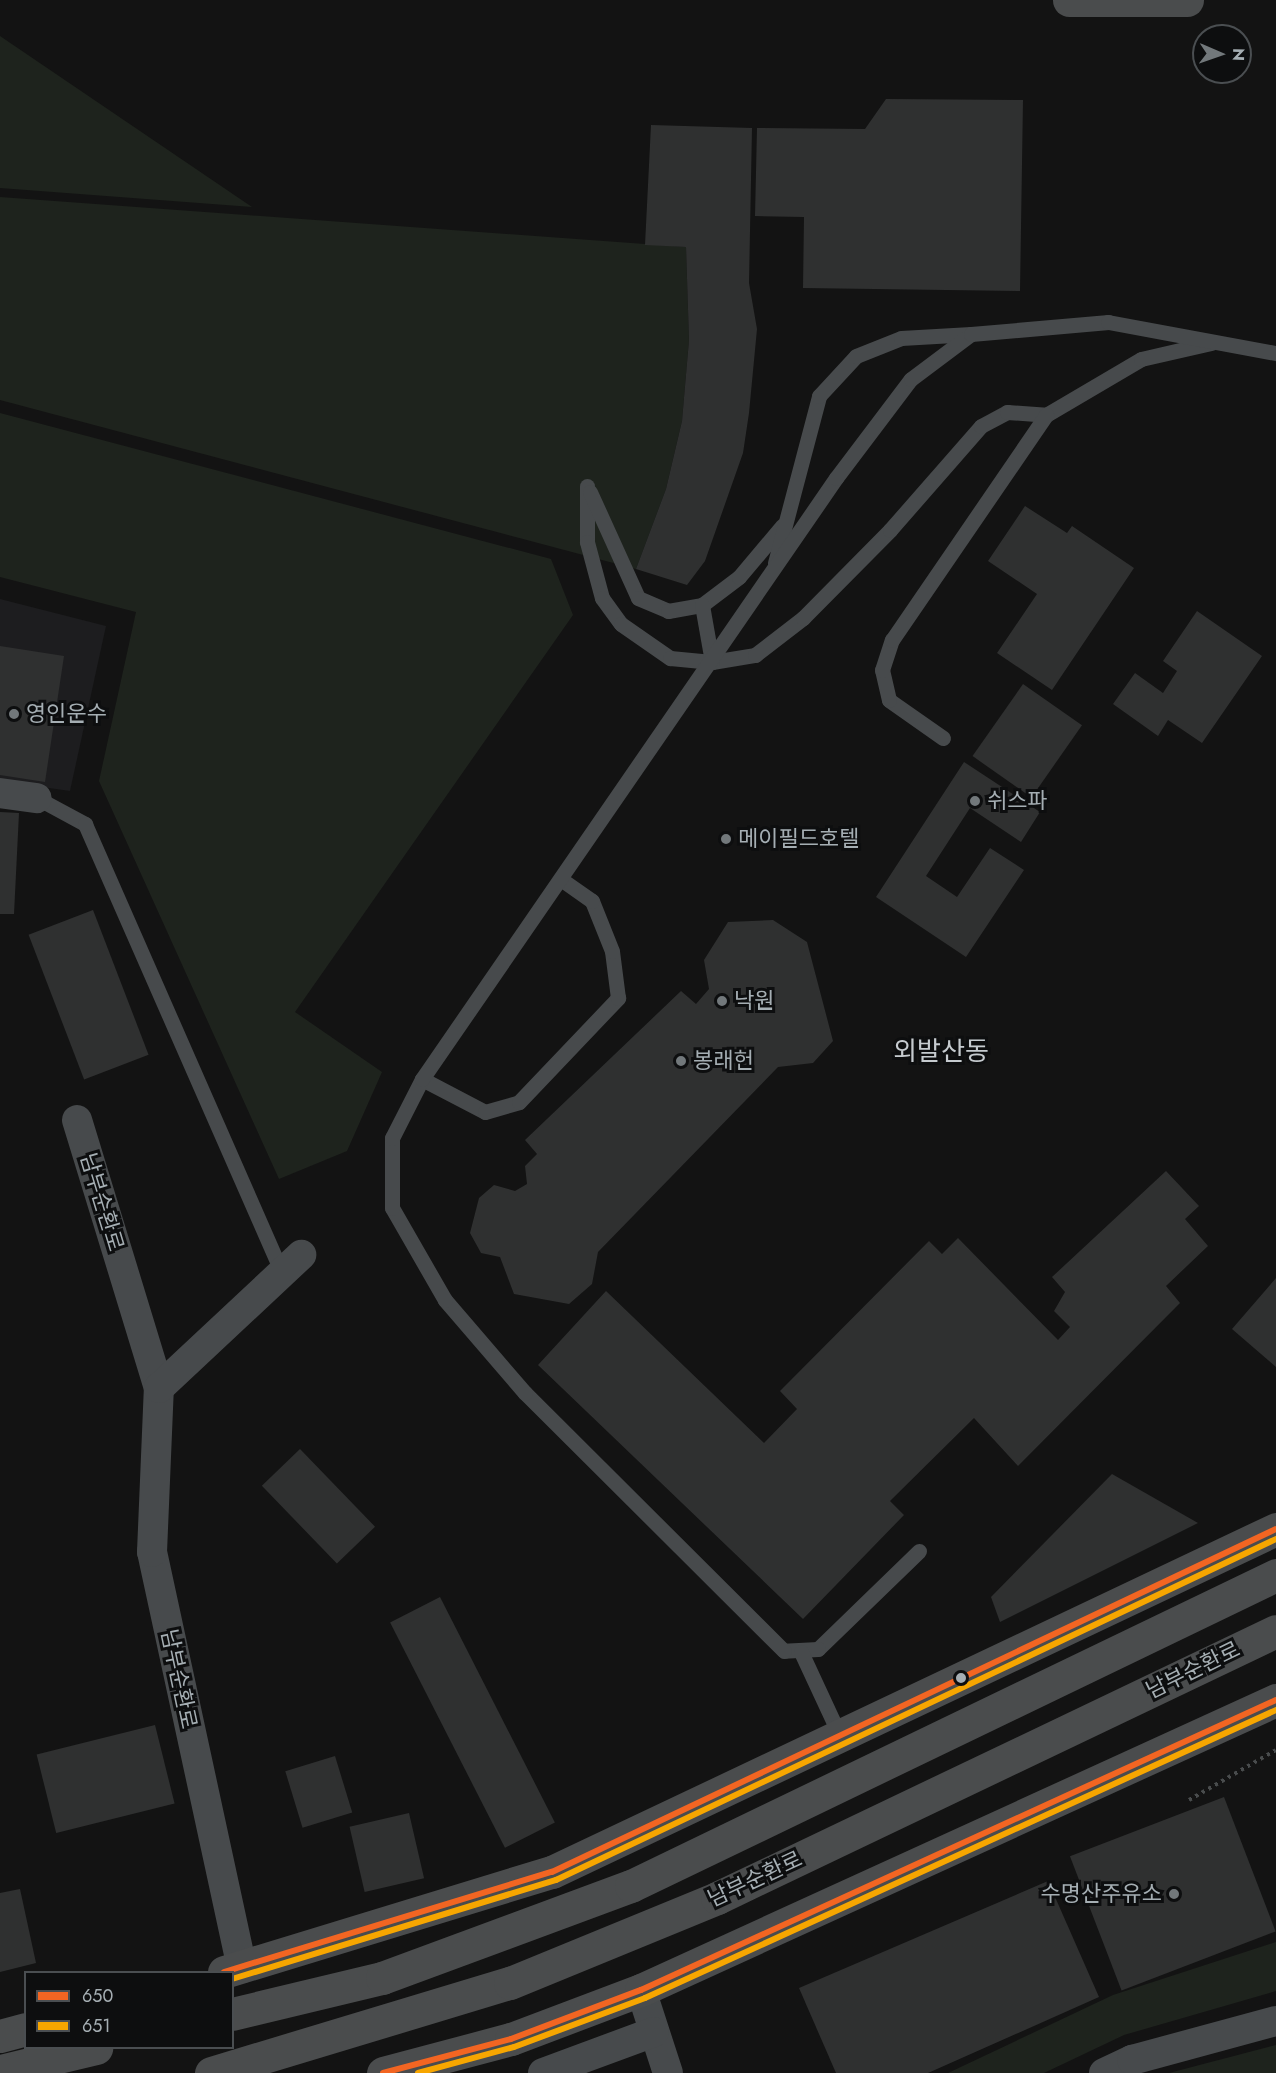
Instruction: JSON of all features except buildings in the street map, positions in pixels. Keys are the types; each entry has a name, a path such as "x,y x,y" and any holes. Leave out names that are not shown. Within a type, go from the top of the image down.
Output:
{"main road":[{"path":"1069,0 1187,0"},
{"name":"남부순환로","path":"233,1970 552,1872 1276,1529"},
{"name":"남부순환로","path":"234,2014 382,1978 631,1887 1276,1575"},
{"name":"남부순환로","path":"211,2073 510,1983 706,1903 1276,1631"},
{"path":"382,2073 511,2039 641,1990 1269,1706"},
{"path":"0,2036 24,2030"},
{"path":"0,2071 92,2049"}],"street":[{"path":"0,793 37,798"},
{"name":"남부순환로","path":"77,1120 159,1388 152,1552 233,1970"},
{"path":"159,1388 292,1264"},
{"path":"641,1990 668,2073"},
{"path":"1104,2073 1132,2060 1276,2022"},
{"path":"543,2073 654,2032"}],"lane":[{"path":"773,574 819,396 856,356 901,338 1108,322 1276,353"},
{"path":"919,1551 818,1649 801,1652 784,1651 525,1393 445,1300 392,1208 392,1138 422,1079 911,379 971,334"},
{"path":"943,738 890,700 882,670 892,640 1046,415 1142,359 1220,341"},
{"path":"786,521 739,577 702,605 668,611 638,598 587,486 587,542 602,598 621,624 670,658 712,662 755,655 803,618 890,530 981,426 1007,412 1046,415"},
{"path":"702,605 712,662"},
{"path":"37,798 85,824 292,1264"},
{"path":"422,1079 485,1112 519,1101 618,998 612,951 592,901 561,879"},
{"path":"801,1652 840,1736"}],"path":[{"path":"1189,1800 1276,1750"}],"shaded area":[{"path":"0,36 252,207 0,188"},
{"path":"0,197 686,247 689,340 682,421 666,489 636,569 0,400"},
{"path":"0,413 551,559 573,615 295,1012 382,1072 347,1151 279,1179 99,781 136,612 0,577"},
{"name":"영인운수","path":"0,599 106,626 70,791 0,781"},
{"path":"1276,1942 1276,1991 1124,2035 1044,2073 948,2073 1113,1995"},
{"path":"1276,2045 1276,2073 1169,2073"}],"transit line":[{"name":"650","path":"227,1971 552,1872 1276,1529"},
{"name":"651","path":"234,1978 556,1880 1276,1539"},
{"name":"650","path":"383,2073 511,2039 641,1990 1276,1700"},
{"name":"651","path":"418,2073 514,2047 645,1998 1276,1710"}],"place":[{"name":"영인운수","path":"14,714"},
{"name":"쉬스파","path":"975,801"},
{"name":"메이필드호텔","path":"726,839"},
{"name":"낙원","path":"722,1001"},
{"name":"봉래헌","path":"681,1061"},
{"name":"수명산주유소","path":"1174,1894"}],"district":[{"name":"외발산동","path":"941,1052"}]}
